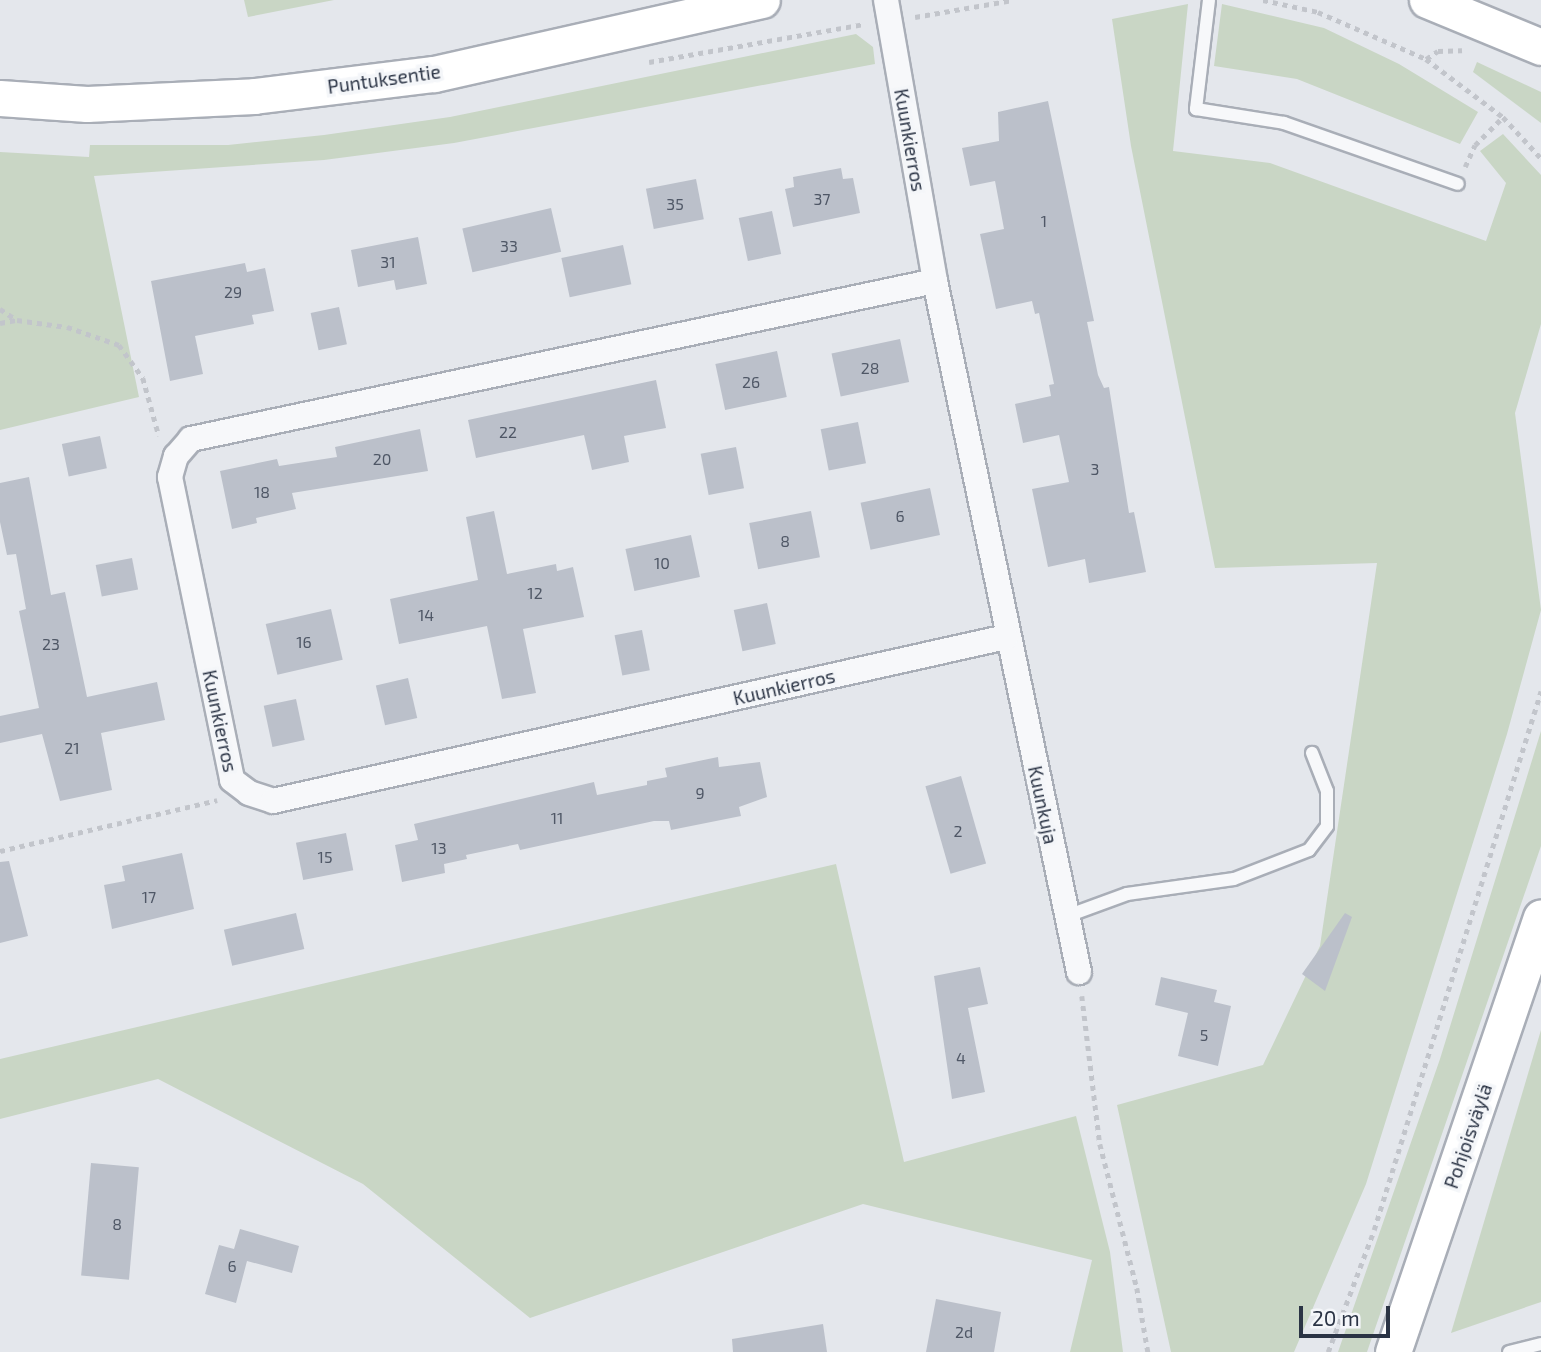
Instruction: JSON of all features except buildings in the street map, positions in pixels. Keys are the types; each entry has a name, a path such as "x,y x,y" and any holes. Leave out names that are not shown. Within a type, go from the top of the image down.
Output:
{"street":[{"name":"Puntuksentie","path":"0,97 87,104 254,96 420,76 762,0"},
{"path":"1427,0 1541,47"},
{"name":"Kuunkierros","path":"170,477 232,780 249,793 273,801 1006,637 935,281 888,10"},
{"path":"170,477 176,456 191,439 935,281"},
{"name":"Kuunkuja","path":"1006,637 1079,972"},
{"name":"Pohjoisväylä","path":"1393,1352 1541,918"}],"lane":[{"path":"1209,0 1196,109 1284,123 1458,184"},
{"path":"1067,916 1127,894 1234,879 1309,850 1327,826 1327,791 1312,753"},
{"path":"1509,1352 1541,1345"}],"path":[{"path":"888,10 1013,0"},
{"path":"1263,0 1318,12 1396,43 1464,85 1503,117 1541,158"},
{"path":"1458,184 1475,145 1503,117"},
{"path":"0,309 17,320"},
{"path":"0,323 17,320 67,327 119,345 130,354 143,378 170,477"},
{"path":"1328,1352 1374,1230 1541,691"},
{"path":"0,851 249,793"},
{"path":"1079,972 1100,1144 1137,1288 1148,1352"}],"green space":[{"path":"244,0 334,0 248,17"},
{"path":"1188,4 1173,151 1270,163 1486,241 1506,183 1480,151 1503,134 1541,175 1541,324 1515,413 1541,610 1507,734 1366,1184 1294,1352 1171,1352 1117,1105 1263,1065 1320,946 1377,563 1215,568 1131,146 1112,19"},
{"path":"1222,4 1324,28 1399,64 1478,112 1460,144 1297,79 1214,66"},
{"path":"856,34 873,47 875,64 454,143 324,160 94,176 139,397 0,430 0,152 89,157 90,145 228,145 324,135 450,117"},
{"path":"1477,62 1541,92 1541,123 1473,72"},
{"path":"1541,731 1541,846 1367,1352 1338,1352 1440,1059"},
{"path":"836,864 904,1162 1076,1116 1110,1252 1123,1352 1070,1352 1092,1260 863,1204 530,1318 363,1184 158,1079 0,1119 0,1059"},
{"path":"1541,1030 1541,1302 1451,1333"}]}
